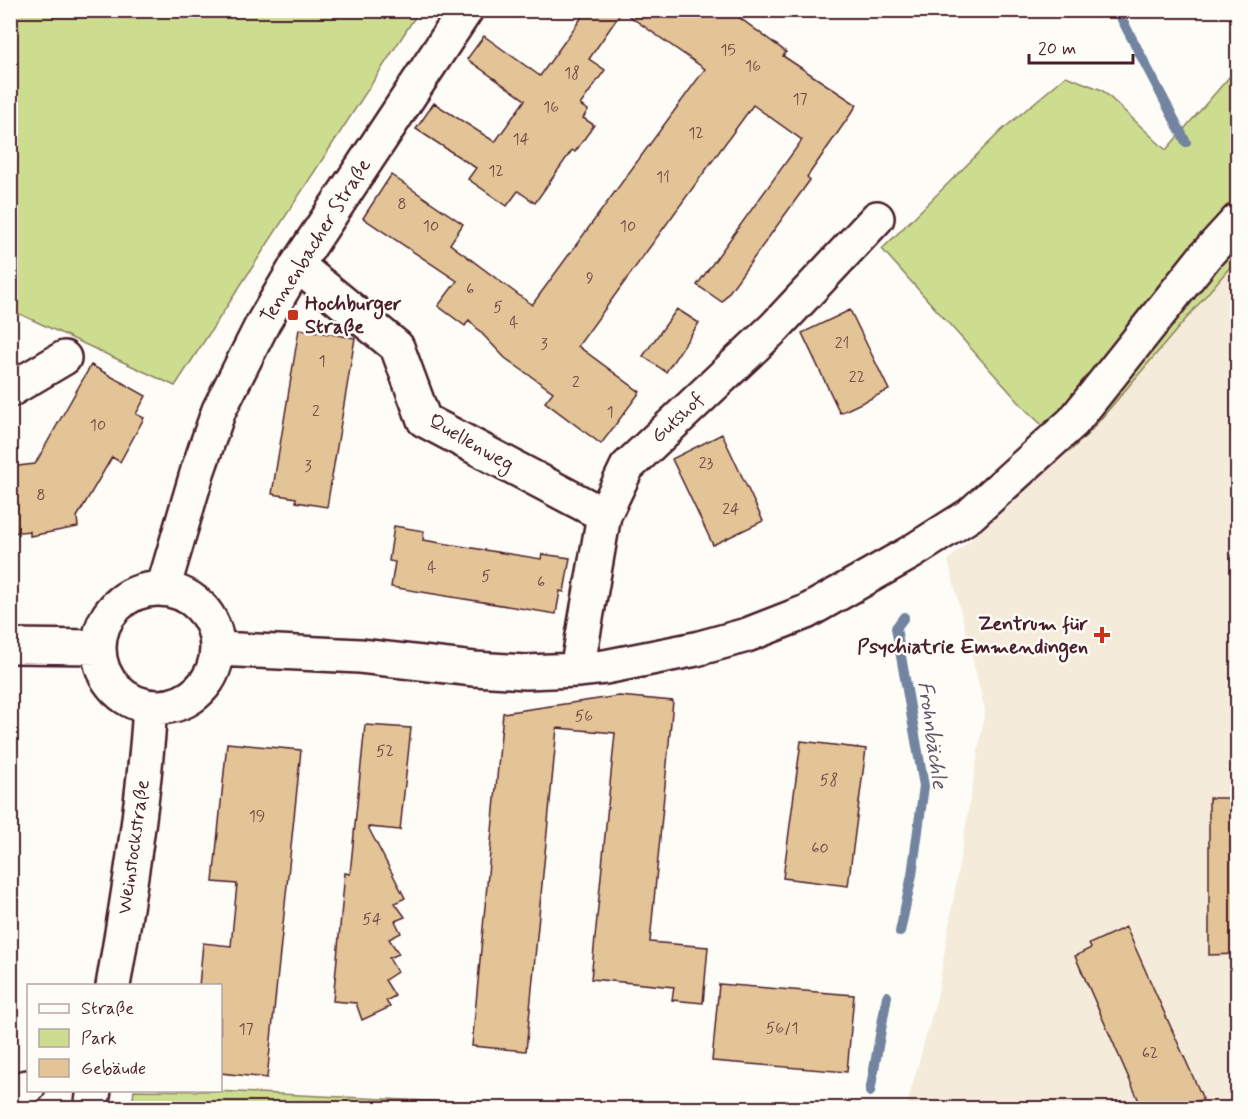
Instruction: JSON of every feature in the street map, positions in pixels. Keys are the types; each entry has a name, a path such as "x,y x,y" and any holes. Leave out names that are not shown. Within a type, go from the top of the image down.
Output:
{"street":[{"name":"Tennenbacher Straße","path":"163,589 198,470 219,411 263,323 297,265 466,10"},
{"name":"Gutshof","path":"577,670 604,514 627,467 775,327 877,218"},
{"path":"218,649 360,657 474,669 526,672 577,670 605,668 696,649 747,635 806,612 910,553 969,515 1073,422 1205,256 1238,220"},
{"name":"Quellenweg","path":"297,265 397,347 424,420 604,514"},
{"path":"10,390 64,358"},
{"path":"163,589 185,595 204,610 214,628 218,649 212,672 196,694 173,705 150,707 130,700 113,687 102,668 99,647 103,626 116,606 139,592 163,589"},
{"path":"10,646 99,647"},
{"name":"Weinstockstraße","path":"113,984 130,893 150,707"},
{"path":"10,1090 27,1087"},
{"path":"91,1108 94,1092"}],"shaded area":[{"name":"Zentrum für Psychiatrie Emmendingen","path":"1237,259 1237,1108 906,1108 937,997 985,710 948,560 1088,434"}],"green space":[{"path":"10,11 419,11 175,386 11,310"},
{"path":"1237,68 1237,259 1088,434 1070,451 1027,411 882,249 1002,130 1066,76 1102,90 1166,150"},
{"path":"222,1091 576,1108 132,1108 134,1092"}],"building":[{"path":"587,10 729,10 786,52 783,56 857,105 807,177 810,180 722,302 697,285 802,140 753,105 578,346 640,392 601,444 545,402 553,392 505,358 469,320 465,326 438,306 457,281 363,218 391,175 463,224 450,244 532,305 705,69 622,11 589,59 605,70 580,105 588,110 583,118 594,125 575,152 572,150 535,203 518,191 507,206 468,179 476,168 416,129 434,103 495,142 525,100 467,59 484,36 540,76"},
{"path":"677,309 699,323 666,372 643,356"},
{"path":"850,310 889,390 840,413 802,333"},
{"path":"299,329 355,338 327,507 296,502 296,498 272,494"},
{"path":"91,365 146,396 136,414 144,418 120,462 112,457 77,517 78,527 30,536 30,531 10,533 10,467 35,464"},
{"path":"722,434 763,521 713,545 672,459"},
{"path":"394,526 424,531 423,540 541,559 542,554 570,558 564,592 560,591 556,614 391,587 395,562 389,561"},
{"path":"619,696 673,701 650,942 708,947 703,1003 672,1000 674,987 591,979 615,733 557,728 526,1051 472,1046 503,713"},
{"path":"365,725 411,728 400,830 368,827 405,898 395,903 405,917 395,921 401,933 389,939 399,954 389,958 397,972 385,980 395,996 386,1001 390,1007 362,1020 356,1003 333,1001 345,873 350,874"},
{"path":"801,741 866,749 848,886 783,878"},
{"path":"227,743 301,750 267,1078 222,1073 222,984 199,984 203,943 231,946 237,884 213,882"},
{"path":"1209,798 1238,798 1238,954 1209,955"},
{"path":"1126,927 1203,1099 1180,1108 1142,1108 1075,956 1091,948 1089,944"},
{"path":"719,984 854,995 847,1072 712,1061"}],"waterway":[{"name":"Frohnbächle","path":"1117,10 1186,142"},
{"name":"Frohnbächle","path":"900,932 912,875 924,786 896,628 904,617"},
{"name":"Frohnbächle","path":"870,1092 887,996"}],"place":[{"name":"Hochburger Straße","path":"293,315"},
{"name":"Zentrum für Psychiatrie Emmendingen","path":"1102,635"}]}
